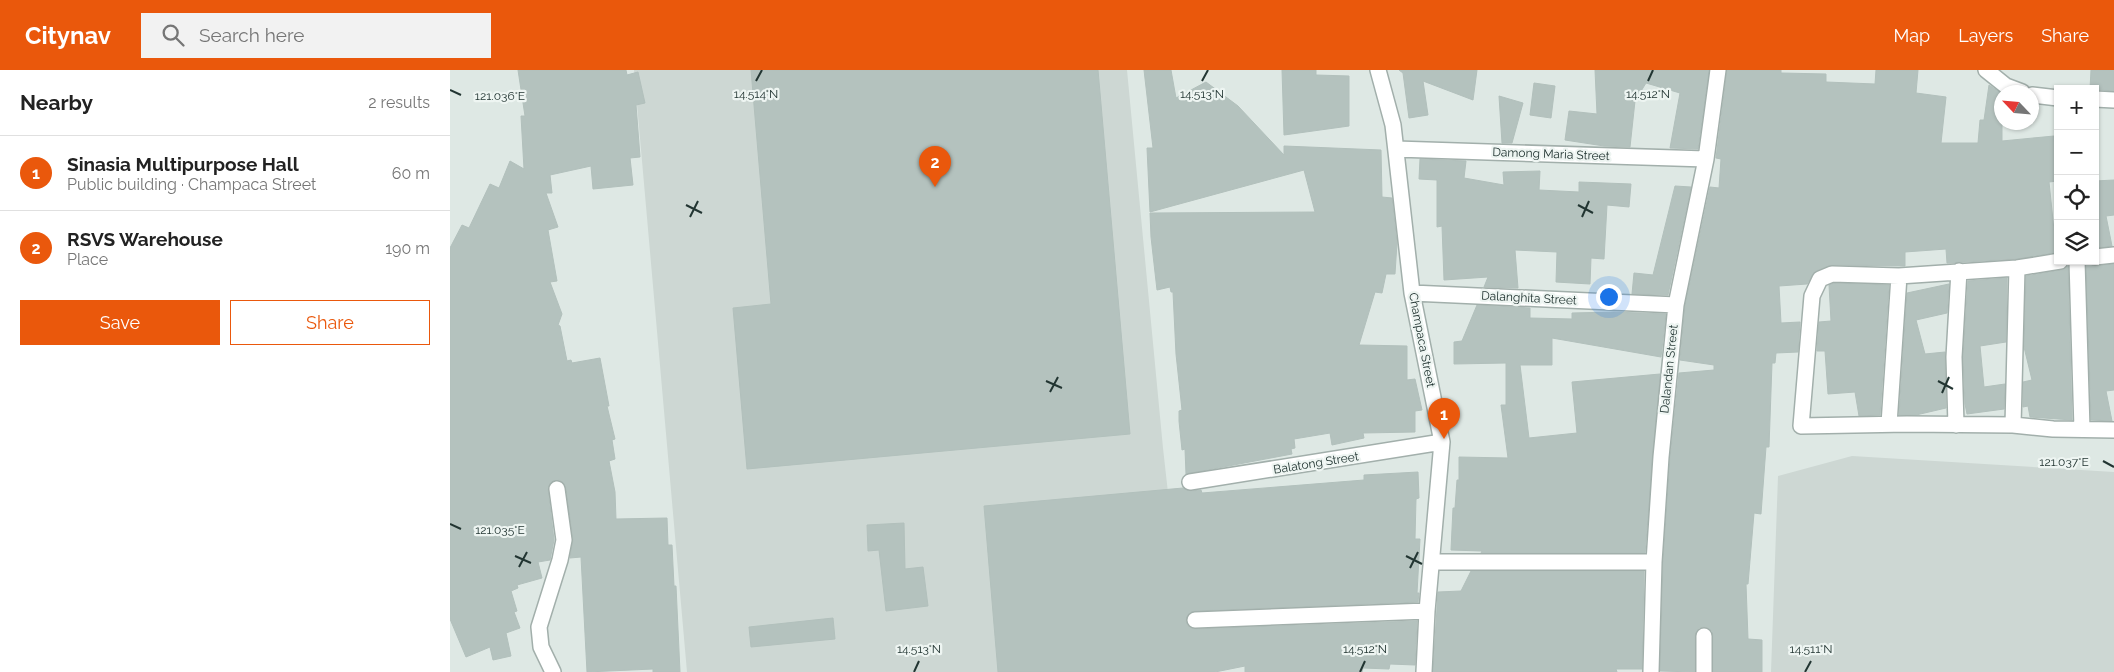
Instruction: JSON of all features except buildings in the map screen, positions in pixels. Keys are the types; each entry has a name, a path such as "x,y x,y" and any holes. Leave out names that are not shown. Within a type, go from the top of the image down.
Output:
{"street":[{"name":"Champaca Street","path":"1378,70 1393,125 1412,293 1442,442 1427,611 1424,672"},
{"name":"Dalandan Street","path":"1651,672 1654,562 1664,422 1676,305 1706,159 1718,70"},
{"path":"1986,70 2005,85"},
{"path":"2039,95 2054,97"},
{"path":"2099,99 2114,100"},
{"name":"Damong Maria Street","path":"1396,148 1706,159"},
{"path":"2099,257 2114,255"},
{"path":"2054,262 2017,268 1900,276 1832,274 1820,280 1812,296 1801,426 1889,424 2013,425 2053,429 2114,430"},
{"path":"2077,265 2082,429"},
{"path":"2013,425 2017,268"},
{"path":"1956,425 1954,357 1959,272"},
{"path":"1889,424 1900,276"},
{"name":"Dalanghita Street","path":"1412,293 1676,305"},
{"name":"Balatong Street","path":"1190,482 1442,442"},
{"path":"553,672 541,647 539,627 560,560 564,540 557,489"},
{"path":"1432,562 1654,562"},
{"path":"1195,620 1427,611"},
{"path":"1704,636 1704,672"}],"shaded area":[{"path":"634,70 1127,70 1163,448 1188,672 687,672"},
{"path":"1852,456 2114,472 2114,672 1771,672 1778,476"}],"place":[{"name":"RSVS Warehouse","path":"935,187"},
{"name":"Sinasia Multipurpose Hall","path":"1444,439"}]}
